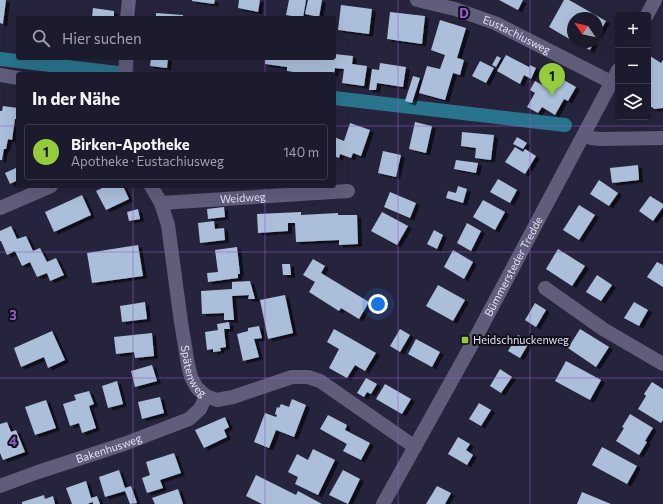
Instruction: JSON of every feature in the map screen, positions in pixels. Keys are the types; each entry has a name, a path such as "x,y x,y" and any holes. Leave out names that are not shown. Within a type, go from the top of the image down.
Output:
{"street":[{"path":"128,16 129,0"},
{"name":"Eustachiusweg","path":"417,0 456,8 495,23 615,76"},
{"path":"649,12 655,0"},
{"path":"125,72 126,60"},
{"path":"0,75 16,78"},
{"name":"Bümmersteder Tredde","path":"383,504 474,340 615,76"},
{"path":"584,134 591,138 600,139 663,138"},
{"path":"0,208 46,188"},
{"name":"Spätenweg","path":"152,188 161,203 168,225 180,322 188,365 197,388 206,396 217,400 233,397 292,377 308,377 320,381 415,447"},
{"name":"Weidweg","path":"161,203 348,191"},
{"path":"545,288 603,329 663,364"},
{"name":"Bakenhusweg","path":"0,486 48,468 124,444 189,419 200,408 206,396"}],"building":[{"path":"0,0 6,0 3,24 0,23"},
{"path":"192,0 215,0 214,4"},
{"path":"239,0 260,0 258,12 238,8"},
{"path":"289,0 306,0 303,16 286,15"},
{"path":"308,0 322,0 319,16 305,14"},
{"path":"499,0 523,0 518,10"},
{"path":"564,0 569,0 590,12 567,12 567,38 549,27"},
{"path":"341,5 372,9 369,34 338,30"},
{"path":"93,8 114,11 114,16 92,16"},
{"path":"390,12 425,16 422,44 387,39"},
{"path":"156,13 183,15 183,16 156,16"},
{"path":"603,19 606,21 603,26"},
{"path":"440,20 466,28 457,58 464,60 460,75 453,73 445,100 419,93 427,66 440,69 445,55 431,50"},
{"path":"336,54 353,56 352,64 367,66 364,86 342,83 344,69 335,68 334,72 294,72 287,71 287,67 265,64 265,60 336,60"},
{"path":"506,55 529,67 530,65 536,68 531,79 524,75 520,84 497,71"},
{"path":"497,56 501,58 496,67 492,65"},
{"path":"651,57 661,63 663,60 663,108 654,109 652,107"},
{"path":"151,60 168,60 167,68 150,66"},
{"path":"480,61 494,68 486,83 472,76"},
{"path":"380,63 406,67 403,87 377,83 376,90 369,90 372,69 379,70"},
{"path":"413,76 420,78 412,103 405,101"},
{"path":"557,76 576,87 568,101 564,99 555,115 542,107 538,113 527,107 535,93 530,90 535,81 546,87 549,82 552,84"},
{"path":"3,106 16,108 16,119 12,140 8,139 2,160 0,160 0,111 2,111"},
{"path":"415,122 432,126 426,153 409,149"},
{"path":"350,123 370,130 361,156 353,153 351,158 340,154 339,158 336,157 336,138 344,141"},
{"path":"462,132 494,135 491,160 475,158 476,148 461,146"},
{"path":"517,137 527,143 523,149 513,144"},
{"path":"515,147 523,152 525,149 536,156 525,174 505,162"},
{"path":"383,151 401,155 396,177 378,173"},
{"path":"456,160 478,163 476,173 454,169"},
{"path":"638,165 639,180 612,183 610,168"},
{"path":"16,168 16,181 10,184 5,173"},
{"path":"498,179 517,190 510,203 490,192"},
{"path":"599,180 618,193 609,206 590,194"},
{"path":"458,186 467,189 463,203 446,198 448,191 456,193"},
{"path":"102,188 124,188 129,199 106,210 96,191"},
{"path":"390,192 416,203 410,218 384,207"},
{"path":"82,195 91,215 54,232 45,212"},
{"path":"650,196 663,204 663,207 653,221 639,211"},
{"path":"483,200 505,212 495,230 473,217"},
{"path":"579,205 595,215 579,240 563,230"},
{"path":"224,207 225,217 208,219 207,209"},
{"path":"138,209 140,219 129,221 127,212"},
{"path":"301,212 301,215 338,213 338,215 357,215 358,244 339,245 339,240 296,242 295,223 288,223 288,231 258,233 257,214"},
{"path":"382,212 408,226 397,245 371,231"},
{"path":"214,221 215,229 224,228 225,240 200,243 198,223"},
{"path":"467,223 481,231 471,251 457,243"},
{"path":"11,226 17,239 26,236 33,251 40,248 47,262 56,258 64,275 50,281 47,273 37,277 30,262 22,266 15,251 7,255 0,241 0,231"},
{"path":"434,230 443,235 437,249 427,244"},
{"path":"138,245 143,276 92,283 87,253"},
{"path":"237,247 240,274 238,274 238,278 208,282 207,273 218,272 215,250"},
{"path":"558,249 585,266 572,286 546,269"},
{"path":"453,250 473,262 464,279 444,267"},
{"path":"313,259 325,266 321,273 369,302 359,319 341,308 339,311 309,292 315,282 303,275"},
{"path":"657,262 663,265 663,287 647,277"},
{"path":"282,264 290,264 291,275 283,275"},
{"path":"597,275 612,285 601,301 586,292"},
{"path":"250,281 255,299 248,299 249,295 232,296 234,320 224,320 224,313 202,314 201,291 232,289 232,282"},
{"path":"438,285 465,300 453,321 426,306"},
{"path":"285,295 293,333 268,339 260,300"},
{"path":"145,302 147,319 122,322 120,306"},
{"path":"634,302 648,310 639,326 624,318"},
{"path":"535,303 546,310 536,327 525,320"},
{"path":"229,322 230,329 224,329 226,347 220,348 221,351 213,352 213,349 207,350 205,332 218,330 217,324"},
{"path":"259,326 262,338 254,339 259,357 243,361 237,334 248,331 248,328"},
{"path":"334,329 376,353 365,371 355,365 347,378 329,368 339,349 327,342"},
{"path":"400,329 410,335 400,352 390,346"},
{"path":"580,329 609,347 596,367 568,348"},
{"path":"52,331 65,360 48,368 44,357 21,367 14,348"},
{"path":"152,333 154,356 135,358 134,352 116,354 114,337"},
{"path":"518,335 530,341 520,358 508,351"},
{"path":"416,339 440,352 432,367 408,354"},
{"path":"566,361 601,380 590,400 555,381"},
{"path":"152,365 157,381 135,387 131,371"},
{"path":"500,369 512,377 501,393 490,386"},
{"path":"366,378 377,384 371,394 367,392 364,397 357,393"},
{"path":"117,381 123,404 108,408 102,386"},
{"path":"652,382 663,389 663,420 661,423 638,409 646,396 644,394"},
{"path":"385,384 411,399 402,414 376,399"},
{"path":"89,391 94,404 89,406 96,428 82,433 79,423 70,426 63,404 76,400 74,395"},
{"path":"160,397 164,413 142,419 138,402"},
{"path":"292,399 306,405 294,437 276,430 269,448 254,442 265,413 276,417 277,415 275,414 277,407 279,408 281,404 289,407"},
{"path":"46,400 56,428 35,435 25,407"},
{"path":"479,403 491,410 481,426 469,419"},
{"path":"630,414 653,428 639,455 616,441"},
{"path":"328,415 347,425 345,430 370,443 361,460 343,451 347,444 320,429"},
{"path":"225,417 229,427 224,430 227,437 204,448 195,430"},
{"path":"7,422 11,432 16,430 25,452 3,460 0,453 0,424"},
{"path":"458,437 470,444 466,450 473,455 467,465 448,454"},
{"path":"602,447 637,466 627,484 592,465"},
{"path":"313,449 335,460 318,495 295,484 298,477 288,472 297,454 308,460"},
{"path":"174,453 181,473 160,480 163,488 147,493 142,478 150,475 146,462"},
{"path":"119,470 125,488 131,486 137,503 130,504 125,491 105,497 99,477"},
{"path":"343,470 360,479 348,504 329,495"},
{"path":"256,475 296,495 298,491 322,504 262,504 246,496"},
{"path":"86,481 91,498 97,496 100,504 93,504 93,502 87,504 72,504 66,488"},
{"path":"437,486 451,493 445,504 426,504"},
{"path":"178,489 183,504 155,504 152,498"},
{"path":"582,492 611,504 577,504"},
{"path":"44,495 45,499 53,496 55,504 22,504 22,502"}],"waterway":[{"path":"0,59 110,72"},
{"path":"336,98 565,125"}],"place":[{"name":"Birken-Apotheke","path":"552,96"},
{"name":"Heidschnuckenweg","path":"465,340"}]}
